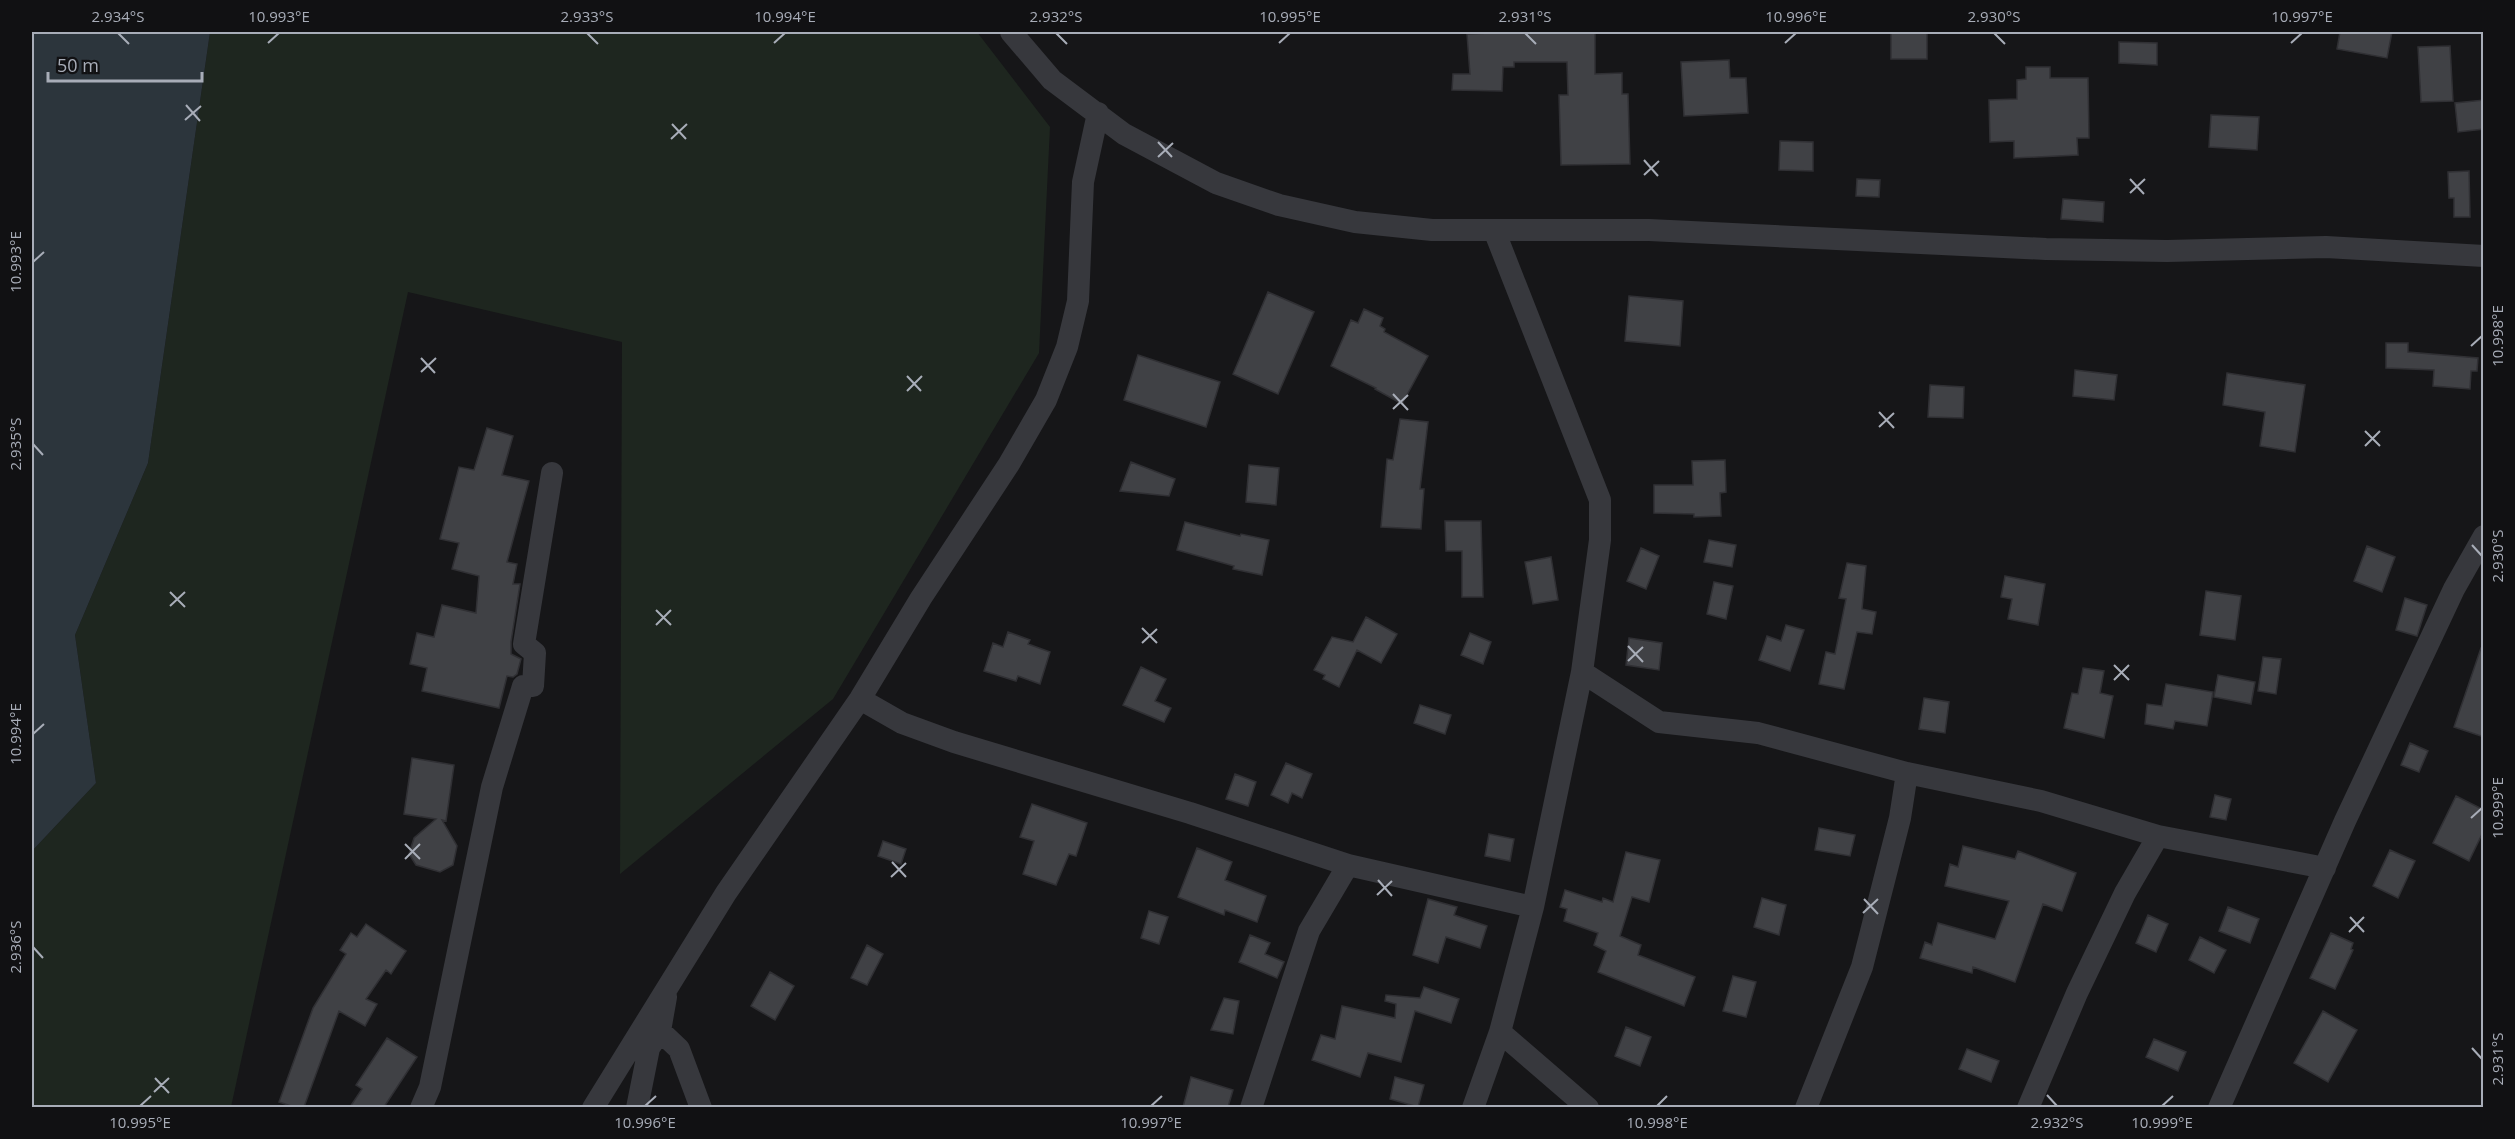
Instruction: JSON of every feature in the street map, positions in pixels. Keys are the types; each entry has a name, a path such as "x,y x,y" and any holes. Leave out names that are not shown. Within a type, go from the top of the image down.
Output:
{"street":[{"path":"1011,32 1052,80 1124,134 1216,183 1279,205 1355,222 1432,230 1649,230 2046,249 2167,251 2325,247 2484,256"},
{"path":"593,1107 726,893 860,699 921,598 1009,464 1046,400 1067,347 1078,301 1083,182 1098,113"},
{"path":"1473,1107 1500,1032 1533,907 1582,672 1600,540 1600,500 1494,230"},
{"path":"421,1107 430,1087 492,786 523,686 532,686 535,653 524,644 552,473"},
{"path":"2219,1107 2345,821 2454,588 2484,536"},
{"path":"1582,672 1659,722 1758,733 1907,773 2042,801 2158,836 2325,868"},
{"path":"860,699 902,723 954,742 1190,813 1248,834 1348,865 1533,907"},
{"path":"1806,1107 1862,967 1900,818 1907,773"},
{"path":"2028,1107 2082,983 2125,893 2158,836"},
{"path":"1251,1107 1309,931 1348,865"},
{"path":"637,1107 649,1048 660,1031 667,987"},
{"path":"660,1031 679,1049 701,1107"},
{"path":"1500,1032 1588,1107"}],"shaded area":[{"path":"32,32 210,32 148,463 75,635 96,783 32,851"},
{"path":"210,32 977,32 1050,127 1039,353 833,699 620,874 622,342 408,292 231,1107 32,1107 32,851 96,783 75,635 148,463"}],"building":[{"path":"1595,32 1595,74 1622,73 1622,94 1628,94 1630,164 1561,165 1559,95 1568,95 1567,62 1514,62 1514,67 1503,67 1502,91 1452,90 1453,74 1470,74 1467,34"},
{"path":"1891,32 1927,32 1927,59 1891,59"},
{"path":"2340,32 2392,32 2387,58 2337,49"},
{"path":"2119,42 2157,43 2157,65 2119,63"},
{"path":"2450,46 2453,101 2421,102 2418,47"},
{"path":"1729,60 1730,78 1746,78 1748,113 1684,116 1681,62"},
{"path":"2026,67 2050,67 2050,78 2088,78 2089,138 2077,138 2078,155 2014,158 2014,141 1990,142 1989,100 2017,99 2017,80 2026,79"},
{"path":"2484,100 2484,129 2458,132 2455,103"},
{"path":"2211,115 2259,117 2257,150 2209,147"},
{"path":"1780,141 1813,142 1813,171 1779,170"},
{"path":"2469,171 2470,217 2454,217 2454,198 2449,198 2448,172"},
{"path":"1857,179 1880,180 1879,197 1856,196"},
{"path":"2063,199 2104,202 2103,222 2061,219"},
{"path":"1268,292 1314,312 1278,394 1233,374"},
{"path":"1629,296 1683,301 1680,346 1625,341"},
{"path":"1364,309 1383,318 1380,326 1385,329 1384,332 1428,356 1402,404 1376,388 1331,366 1351,320 1358,323"},
{"path":"2386,343 2408,343 2408,352 2478,358 2477,371 2471,371 2470,389 2433,386 2434,370 2386,368"},
{"path":"1138,355 1220,382 1206,427 1124,400"},
{"path":"2075,370 2117,375 2114,400 2073,396"},
{"path":"2227,373 2305,385 2295,452 2260,446 2265,412 2223,405"},
{"path":"1930,385 1964,387 1963,418 1928,417"},
{"path":"1400,419 1428,422 1420,489 1424,489 1421,529 1381,527 1387,459 1393,460"},
{"path":"487,428 513,436 502,475 529,481 507,562 517,564 513,584 520,584 511,654 521,659 517,674 513,677 507,676 499,708 422,691 427,668 410,664 417,633 434,637 442,605 476,613 479,576 452,569 459,543 440,539 459,467 474,470"},
{"path":"1725,460 1726,492 1720,493 1721,516 1694,517 1694,514 1654,513 1654,485 1693,485 1692,461"},
{"path":"1131,462 1175,479 1169,496 1120,491"},
{"path":"1249,465 1279,468 1276,505 1246,502"},
{"path":"1445,521 1481,521 1483,597 1462,597 1462,551 1446,551"},
{"path":"1185,522 1240,536 1241,534 1269,540 1262,575 1233,569 1234,566 1177,550"},
{"path":"1709,540 1736,545 1732,567 1704,562"},
{"path":"2367,546 2395,557 2382,592 2354,581"},
{"path":"1641,548 1659,556 1646,589 1627,581"},
{"path":"1551,557 1558,600 1533,604 1525,562"},
{"path":"1847,563 1866,566 1862,609 1876,612 1872,634 1857,632 1844,689 1819,684 1826,652 1835,654 1846,599 1839,598"},
{"path":"2005,576 2045,584 2038,625 2008,619 2012,599 2001,597"},
{"path":"1714,582 1733,586 1726,619 1707,614"},
{"path":"2206,591 2241,596 2235,640 2200,635"},
{"path":"2405,598 2427,605 2417,636 2396,630"},
{"path":"1366,617 1397,634 1381,663 1357,650 1339,687 1323,679 1325,675 1314,670 1332,637 1353,642"},
{"path":"1786,625 1804,630 1790,671 1759,660 1767,636 1781,641"},
{"path":"1008,632 1030,640 1028,644 1050,652 1040,684 1018,676 1016,681 984,671 993,643 1003,647"},
{"path":"1470,633 1491,642 1483,664 1461,655"},
{"path":"1629,638 1662,643 1659,670 1626,665"},
{"path":"2481,648 2484,648 2484,737 2454,727"},
{"path":"2263,657 2281,659 2276,694 2258,691"},
{"path":"1141,667 1166,679 1155,701 1171,708 1164,722 1123,705"},
{"path":"2083,668 2104,671 2100,693 2113,696 2104,738 2064,728 2072,693 2078,694"},
{"path":"2218,675 2255,682 2251,704 2214,697"},
{"path":"2166,684 2213,692 2207,726 2175,721 2173,729 2145,724 2147,704 2162,706"},
{"path":"1924,698 1949,702 1945,733 1919,729"},
{"path":"1420,705 1451,715 1445,734 1414,723"},
{"path":"2410,743 2428,751 2419,772 2401,765"},
{"path":"412,758 454,765 446,821 442,820 457,846 453,865 440,872 416,865 409,854 414,838 436,819 404,814"},
{"path":"1286,763 1312,774 1302,798 1292,793 1288,803 1271,795"},
{"path":"1235,774 1256,782 1248,806 1226,799"},
{"path":"2215,795 2231,799 2226,820 2210,817"},
{"path":"2456,796 2484,810 2484,830 2469,861 2433,843"},
{"path":"1032,804 1087,823 1076,856 1069,854 1056,885 1023,874 1034,841 1020,837"},
{"path":"1819,828 1855,835 1850,856 1815,850"},
{"path":"1489,834 1514,839 1510,861 1485,856"},
{"path":"883,841 906,849 901,864 878,856"},
{"path":"1963,846 2015,859 2018,851 2076,873 2062,911 2043,904 2015,982 1973,967 1972,973 1920,958 1925,942 1932,945 1938,923 1995,939 2009,901 1945,886 1950,864 1958,867"},
{"path":"1197,848 1232,862 1225,880 1266,896 1257,922 1225,910 1224,915 1178,897"},
{"path":"2390,850 2415,861 2398,898 2373,886"},
{"path":"1626,852 1660,860 1649,902 1632,897 1620,936 1641,945 1638,955 1695,977 1684,1006 1598,972 1606,951 1594,945 1598,933 1564,921 1567,909 1560,907 1565,890 1602,902 1603,898 1613,902"},
{"path":"1762,898 1786,905 1779,935 1754,927"},
{"path":"1428,899 1457,907 1454,915 1487,926 1480,948 1446,937 1438,963 1413,955"},
{"path":"2228,907 2259,919 2250,943 2219,931"},
{"path":"1149,911 1168,917 1159,944 1141,938"},
{"path":"2148,915 2168,924 2156,952 2136,943"},
{"path":"366,924 406,951 391,974 386,970 366,999 377,1004 365,1026 339,1011 304,1107 294,1107 279,1102 313,1008 346,954 340,950 351,933 357,937"},
{"path":"2331,933 2353,943 2351,949 2353,950 2335,989 2310,978"},
{"path":"1250,935 1270,943 1265,954 1284,962 1277,978 1239,962"},
{"path":"2200,937 2226,950 2214,973 2189,960"},
{"path":"867,945 883,954 867,985 851,978"},
{"path":"770,972 794,986 775,1020 751,1006"},
{"path":"1733,976 1756,982 1746,1017 1723,1011"},
{"path":"1424,987 1459,999 1451,1023 1415,1011 1401,1062 1368,1053 1360,1077 1312,1060 1321,1035 1335,1039 1342,1006 1395,1018 1396,1004 1385,1001 1386,995 1420,998"},
{"path":"1224,998 1239,1001 1233,1034 1211,1030"},
{"path":"2323,1011 2357,1030 2328,1082 2294,1063"},
{"path":"1626,1027 1651,1037 1640,1066 1615,1056"},
{"path":"387,1038 417,1057 384,1107 350,1107 362,1089 356,1085"},
{"path":"2154,1039 2186,1052 2178,1071 2146,1057"},
{"path":"1967,1049 1999,1061 1991,1082 1959,1069"},
{"path":"1191,1077 1233,1090 1228,1107 1183,1107"},
{"path":"1395,1077 1424,1085 1418,1107 1390,1099"}]}
